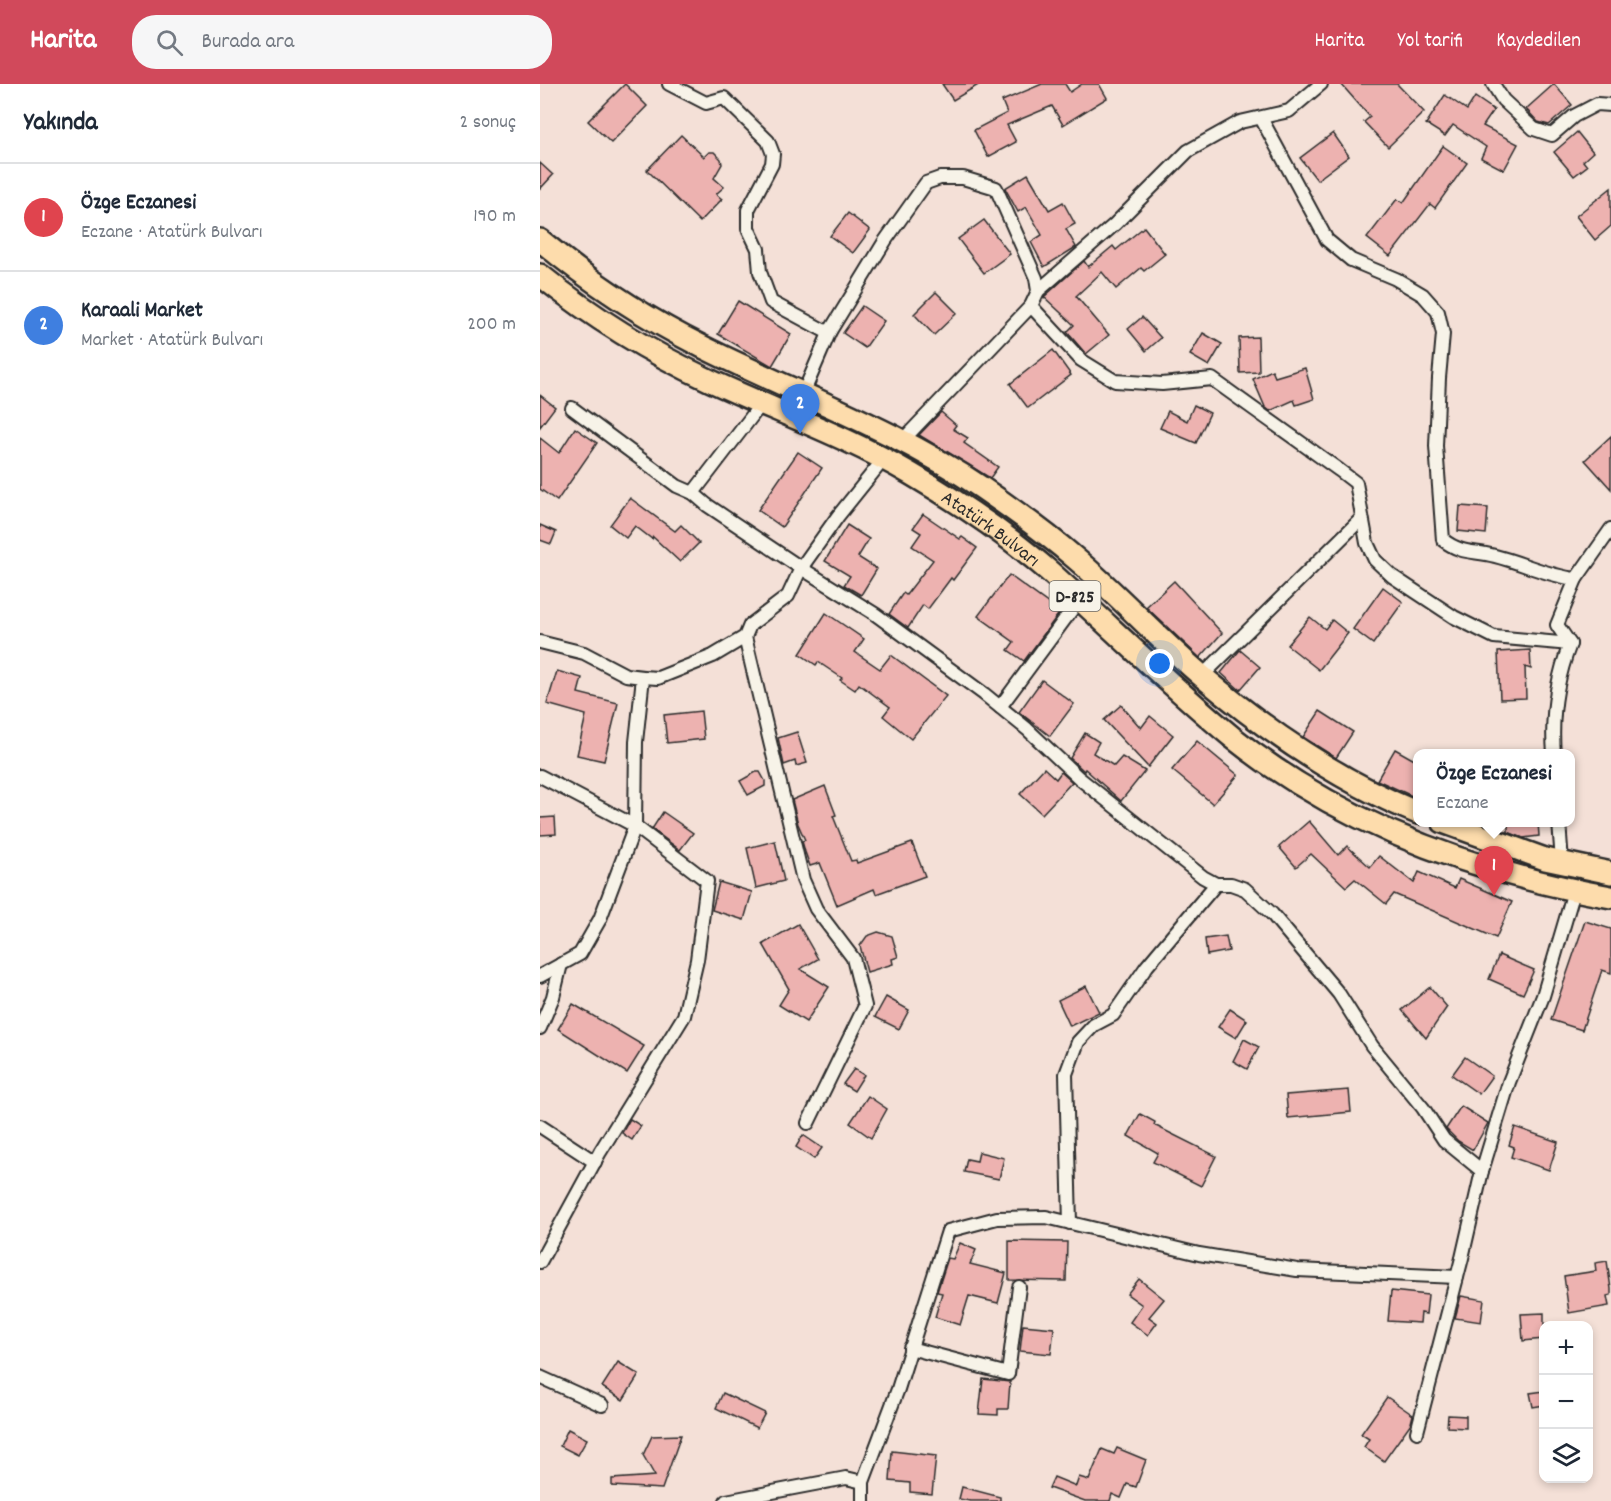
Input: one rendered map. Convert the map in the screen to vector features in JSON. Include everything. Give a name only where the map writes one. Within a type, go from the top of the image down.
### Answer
[{"type":"highway","name":"Atatürk Bulvarı","points":[[540,240],[600,286],[662,326],[901,442],[980,487],[1034,525],[1076,559],[1202,676],[1305,754],[1373,792],[1413,811]]},
{"type":"highway","name":"Atatürk Bulvarı","points":[[540,275],[637,341],[711,381],[910,474],[983,522],[1048,571],[1233,737],[1333,804],[1439,852],[1530,881],[1611,897]]},
{"type":"highway","points":[[883,460],[901,442]]},
{"type":"highway","points":[[1456,827],[1545,859],[1611,873]]},
{"type":"street","points":[[669,84],[706,103],[724,98],[768,141],[773,154],[772,164],[747,210],[748,228],[758,249],[760,272],[771,302],[823,330],[830,331]]},
{"type":"street","points":[[901,442],[1031,306],[1038,291],[1115,224],[1188,151],[1240,122],[1289,111],[1321,84]]},
{"type":"street","points":[[1494,84],[1503,100],[1534,129],[1552,135],[1574,116],[1597,104],[1611,105]]},
{"type":"street","points":[[1261,118],[1327,240],[1351,260],[1396,279],[1423,295],[1438,312],[1443,334],[1436,446],[1443,540],[1455,549],[1495,556],[1558,577],[1576,579]]},
{"type":"street","points":[[803,394],[830,331],[885,241],[927,183],[940,178],[963,178],[996,188],[1035,278],[1038,291]]},
{"type":"street","points":[[1031,306],[1082,360],[1115,381],[1162,384],[1212,379],[1356,483],[1366,543],[1375,560],[1397,580],[1454,617],[1494,637],[1570,644]]},
{"type":"street","points":[[693,494],[762,403]]},
{"type":"street","points":[[572,408],[677,486],[693,494],[801,568],[875,614],[1000,707],[1027,729],[1078,778],[1203,878],[1216,884],[1231,884],[1245,889],[1272,914],[1339,994],[1372,1046],[1423,1108],[1444,1140],[1482,1171]]},
{"type":"street","points":[[540,642],[584,653],[626,675],[643,677],[658,678],[713,656],[745,637],[750,626],[788,596],[801,568],[838,516],[883,460]]},
{"type":"street","points":[[1202,676],[1361,519]]},
{"type":"street","points":[[1570,644],[1557,626],[1576,579],[1611,529]]},
{"type":"street","points":[[1000,707],[1079,600]]},
{"type":"street","points":[[745,637],[802,880],[816,909],[853,958],[865,1006],[808,1123]]},
{"type":"street","points":[[1554,749],[1551,727],[1563,663],[1570,644]]},
{"type":"street","points":[[540,976],[580,954],[600,919],[635,826],[636,742],[643,677]]},
{"type":"street","points":[[540,776],[635,826],[707,881],[697,960],[684,1016],[595,1162],[540,1262]]},
{"type":"street","points":[[1559,827],[1562,862]]},
{"type":"street","points":[[1070,1223],[1066,1074],[1078,1042],[1094,1025],[1113,1015],[1147,966],[1216,884]]},
{"type":"street","points":[[1417,1432],[1482,1171],[1509,1082],[1543,996],[1574,891]]},
{"type":"street","points":[[540,1028],[553,997],[561,964]]},
{"type":"street","points":[[540,1126],[595,1162]]},
{"type":"street","points":[[863,1501],[863,1482],[898,1389],[948,1231],[996,1218],[1046,1217],[1199,1254],[1297,1270],[1457,1277]]},
{"type":"street","points":[[910,1348],[1008,1374],[1019,1287]]},
{"type":"street","points":[[540,1377],[602,1405]]},
{"type":"street","points":[[726,1501],[846,1478],[863,1482]]},
{"type":"building","points":[[625,84],[647,106],[611,143],[588,121]]},
{"type":"building","points":[[942,84],[980,84],[953,100]]},
{"type":"building","points":[[1042,84],[1065,84],[1070,92],[1082,84],[1099,84],[1107,98],[1063,125],[1052,106],[1007,125],[1016,142],[988,157],[974,130],[1007,113],[1002,101]]},
{"type":"building","points":[[1341,84],[1397,84],[1424,112],[1388,147],[1364,122],[1370,117]]},
{"type":"building","points":[[1554,84],[1572,105],[1549,125],[1538,122],[1526,109]]},
{"type":"building","points":[[1445,95],[1467,110],[1475,97],[1494,110],[1483,126],[1518,144],[1504,170],[1481,158],[1486,147],[1453,125],[1445,136],[1426,124]]},
{"type":"building","points":[[1577,132],[1593,152],[1583,161],[1587,166],[1574,176],[1554,152]]},
{"type":"building","points":[[1333,133],[1349,156],[1317,180],[1300,158]]},
{"type":"building","points":[[681,135],[704,157],[709,152],[714,152],[721,159],[722,164],[714,178],[724,187],[716,194],[722,199],[700,222],[647,170]]},
{"type":"building","points":[[1443,146],[1467,163],[1435,208],[1430,204],[1390,256],[1367,238],[1397,199],[1403,203]]},
{"type":"building","points":[[540,163],[553,175],[540,189]]},
{"type":"building","points":[[1028,174],[1049,210],[1063,202],[1075,224],[1066,229],[1076,247],[1044,267],[1031,242],[1042,235],[1026,207],[1018,212],[1005,188]]},
{"type":"building","points":[[1611,188],[1611,226],[1595,240],[1576,216]]},
{"type":"building","points":[[848,213],[870,230],[853,253],[830,236]]},
{"type":"building","points":[[984,220],[1010,254],[984,273],[958,239]]},
{"type":"building","points":[[1144,227],[1165,254],[1144,271],[1141,268],[1116,289],[1102,272],[1076,296],[1109,335],[1086,354],[1067,332],[1074,325],[1044,297],[1084,261],[1088,267],[1113,246],[1116,250]]},
{"type":"building","points":[[936,292],[957,313],[934,335],[914,314]]},
{"type":"building","points":[[738,301],[791,334],[772,366],[718,334]]},
{"type":"building","points":[[862,306],[884,321],[865,348],[843,333]]},
{"type":"building","points":[[1142,317],[1161,338],[1146,351],[1128,329]]},
{"type":"building","points":[[1203,333],[1222,344],[1209,366],[1190,355]]},
{"type":"building","points":[[1258,337],[1259,372],[1240,373],[1239,338]]},
{"type":"building","points":[[1053,350],[1071,375],[1028,408],[1010,384]]},
{"type":"building","points":[[1305,368],[1314,399],[1296,405],[1294,400],[1270,411],[1265,407],[1253,379],[1272,370],[1275,377]]},
{"type":"building","points":[[540,395],[555,407],[540,427]]},
{"type":"building","points":[[1194,405],[1210,413],[1196,443],[1160,428],[1168,411],[1187,421]]},
{"type":"building","points":[[941,412],[956,425],[953,429],[968,438],[964,443],[998,467],[990,478],[919,435]]},
{"type":"building","points":[[575,428],[597,443],[557,501],[540,489],[540,438],[559,453]]},
{"type":"building","points":[[1611,436],[1611,489],[1585,460]]},
{"type":"building","points":[[798,452],[822,468],[782,527],[758,510]]},
{"type":"building","points":[[630,498],[675,531],[681,525],[699,543],[680,562],[653,537],[652,539],[635,526],[626,538],[610,525]]},
{"type":"building","points":[[1460,506],[1488,508],[1486,534],[1458,531]]},
{"type":"building","points":[[923,514],[977,548],[928,609],[923,605],[908,628],[889,614],[903,593],[906,595],[933,560],[912,546],[921,533],[913,528]]},
{"type":"building","points":[[540,525],[556,532],[551,544],[540,540]]},
{"type":"building","points":[[847,525],[869,539],[858,557],[877,569],[861,595],[844,585],[850,576],[825,561]]},
{"type":"building","points":[[1009,575],[1060,612],[1024,661],[1008,650],[1014,642],[978,616]]},
{"type":"building","points":[[1174,581],[1222,633],[1200,658],[1146,607]]},
{"type":"building","points":[[1383,587],[1403,602],[1373,644],[1353,629]]},
{"type":"building","points":[[826,613],[864,639],[855,652],[880,669],[891,655],[946,696],[911,739],[883,716],[890,707],[859,684],[855,690],[818,662],[816,665],[800,654]]},
{"type":"building","points":[[1310,617],[1325,629],[1332,620],[1348,633],[1319,670],[1287,645]]},
{"type":"building","points":[[1240,650],[1260,667],[1240,690],[1221,673]]},
{"type":"building","points":[[1530,650],[1531,669],[1525,667],[1526,698],[1500,699],[1498,652]]},
{"type":"building","points":[[557,671],[582,678],[578,693],[618,703],[604,761],[577,755],[586,715],[547,704]]},
{"type":"building","points":[[1042,680],[1074,704],[1050,736],[1019,712]]},
{"type":"building","points":[[1121,705],[1141,728],[1150,716],[1173,735],[1148,767],[1104,720]]},
{"type":"building","points":[[701,711],[704,739],[667,743],[664,715]]},
{"type":"building","points":[[1320,711],[1353,732],[1336,758],[1303,737]]},
{"type":"building","points":[[797,732],[807,763],[796,766],[795,761],[784,765],[778,738]]},
{"type":"building","points":[[1085,733],[1099,742],[1093,753],[1114,766],[1122,757],[1145,771],[1121,801],[1070,758]]},
{"type":"building","points":[[1197,741],[1238,775],[1213,804],[1172,770]]},
{"type":"building","points":[[1395,749],[1413,759],[1412,796],[1377,780]]},
{"type":"building","points":[[1044,768],[1056,779],[1061,772],[1072,782],[1042,814],[1020,794]]},
{"type":"building","points":[[760,772],[765,786],[748,795],[740,781]]},
{"type":"building","points":[[825,786],[836,815],[833,816],[851,861],[856,860],[857,863],[912,843],[925,876],[876,894],[874,889],[837,905],[820,863],[810,866],[802,841],[805,840],[792,800]]},
{"type":"building","points":[[663,812],[693,833],[680,850],[652,829]]},
{"type":"building","points":[[555,817],[556,834],[540,835],[540,818]]},
{"type":"building","points":[[1309,821],[1338,855],[1347,846],[1370,867],[1379,856],[1414,883],[1419,872],[1455,888],[1459,879],[1512,902],[1496,938],[1394,894],[1386,904],[1355,879],[1346,887],[1311,854],[1296,867],[1279,847]]},
{"type":"building","points":[[1508,827],[1538,827],[1539,836],[1523,838],[1508,832]]},
{"type":"building","points":[[775,841],[784,881],[756,888],[747,848]]},
{"type":"building","points":[[719,882],[752,892],[744,920],[712,910]]},
{"type":"building","points":[[1585,921],[1611,929],[1611,973],[1602,970],[1582,1030],[1551,1020]]},
{"type":"building","points":[[798,924],[818,959],[800,969],[829,987],[806,1022],[779,1005],[789,989],[763,944]]},
{"type":"building","points":[[878,932],[892,936],[898,957],[892,959],[893,964],[867,972],[860,946],[867,936]]},
{"type":"building","points":[[1226,936],[1229,951],[1207,955],[1205,939]]},
{"type":"building","points":[[1499,955],[1534,970],[1523,994],[1489,979]]},
{"type":"building","points":[[1086,986],[1099,1012],[1070,1026],[1058,1000]]},
{"type":"building","points":[[1430,987],[1447,1007],[1426,1038],[1402,1010]]},
{"type":"building","points":[[886,997],[909,1010],[899,1029],[875,1017]]},
{"type":"building","points":[[573,1004],[644,1046],[627,1073],[558,1029]]},
{"type":"building","points":[[1230,1009],[1247,1020],[1236,1038],[1218,1027]]},
{"type":"building","points":[[1244,1039],[1259,1047],[1247,1069],[1233,1061]]},
{"type":"building","points":[[1465,1057],[1492,1076],[1479,1094],[1452,1075]]},
{"type":"building","points":[[854,1069],[864,1075],[854,1091],[843,1084]]},
{"type":"building","points":[[1349,1090],[1351,1112],[1288,1118],[1286,1095]]},
{"type":"building","points":[[868,1096],[887,1109],[871,1138],[850,1123]]},
{"type":"building","points":[[1461,1106],[1488,1123],[1473,1150],[1458,1141],[1446,1129]]},
{"type":"building","points":[[1140,1114],[1155,1122],[1154,1125],[1216,1156],[1201,1186],[1153,1162],[1158,1153],[1128,1136]]},
{"type":"building","points":[[630,1119],[641,1126],[632,1140],[622,1133]]},
{"type":"building","points":[[1515,1127],[1558,1142],[1549,1170],[1511,1157],[1514,1147],[1509,1145]]},
{"type":"building","points":[[803,1135],[822,1148],[814,1159],[796,1147]]},
{"type":"building","points":[[979,1152],[1004,1158],[999,1179],[964,1172],[967,1159],[977,1161]]},
{"type":"building","points":[[1009,1241],[1067,1242],[1066,1281],[1009,1280]]},
{"type":"building","points":[[960,1243],[976,1250],[970,1264],[1006,1273],[998,1303],[969,1296],[960,1325],[935,1317],[942,1293],[937,1292],[948,1258],[953,1259]]},
{"type":"building","points":[[1607,1261],[1611,1289],[1611,1295],[1607,1296],[1609,1306],[1569,1313],[1564,1276],[1596,1271],[1595,1263]]},
{"type":"building","points":[[1139,1279],[1164,1299],[1149,1317],[1157,1323],[1148,1335],[1130,1322],[1142,1305],[1127,1294]]},
{"type":"building","points":[[1391,1291],[1428,1295],[1426,1314],[1421,1313],[1420,1323],[1388,1321]]},
{"type":"building","points":[[1461,1296],[1484,1300],[1481,1322],[1455,1318]]},
{"type":"building","points":[[1544,1313],[1544,1321],[1539,1321],[1539,1339],[1523,1341],[1521,1314]]},
{"type":"building","points":[[1023,1325],[1054,1328],[1051,1354],[1020,1351]]},
{"type":"building","points":[[618,1362],[639,1375],[623,1400],[602,1387]]},
{"type":"building","points":[[983,1379],[1010,1382],[1008,1409],[998,1409],[998,1415],[979,1414]]},
{"type":"building","points":[[1539,1392],[1539,1406],[1533,1407],[1530,1393]]},
{"type":"building","points":[[723,1393],[765,1413],[757,1428],[716,1408]]},
{"type":"building","points":[[1387,1397],[1413,1415],[1411,1423],[1384,1461],[1364,1447],[1369,1439],[1361,1434]]},
{"type":"building","points":[[1448,1415],[1466,1416],[1466,1428],[1447,1427]]},
{"type":"building","points":[[568,1429],[587,1439],[578,1455],[560,1446]]},
{"type":"building","points":[[681,1435],[662,1489],[612,1486],[612,1479],[655,1476],[643,1455],[652,1436]]},
{"type":"building","points":[[1117,1448],[1146,1460],[1136,1487],[1127,1484],[1121,1498],[1112,1494],[1110,1501],[1085,1501],[1049,1488],[1054,1477],[1076,1486],[1079,1477],[1089,1480],[1102,1449],[1114,1454]]},
{"type":"building","points":[[892,1451],[936,1456],[932,1494],[910,1492],[910,1483],[890,1481]]},
{"type":"building","points":[[962,1487],[1000,1497],[1000,1501],[959,1499]]},
{"type":"place","name":"Karaali Market","points":[[800,434]]},
{"type":"place","name":"Özge Eczanesi","points":[[1494,896]]}]
